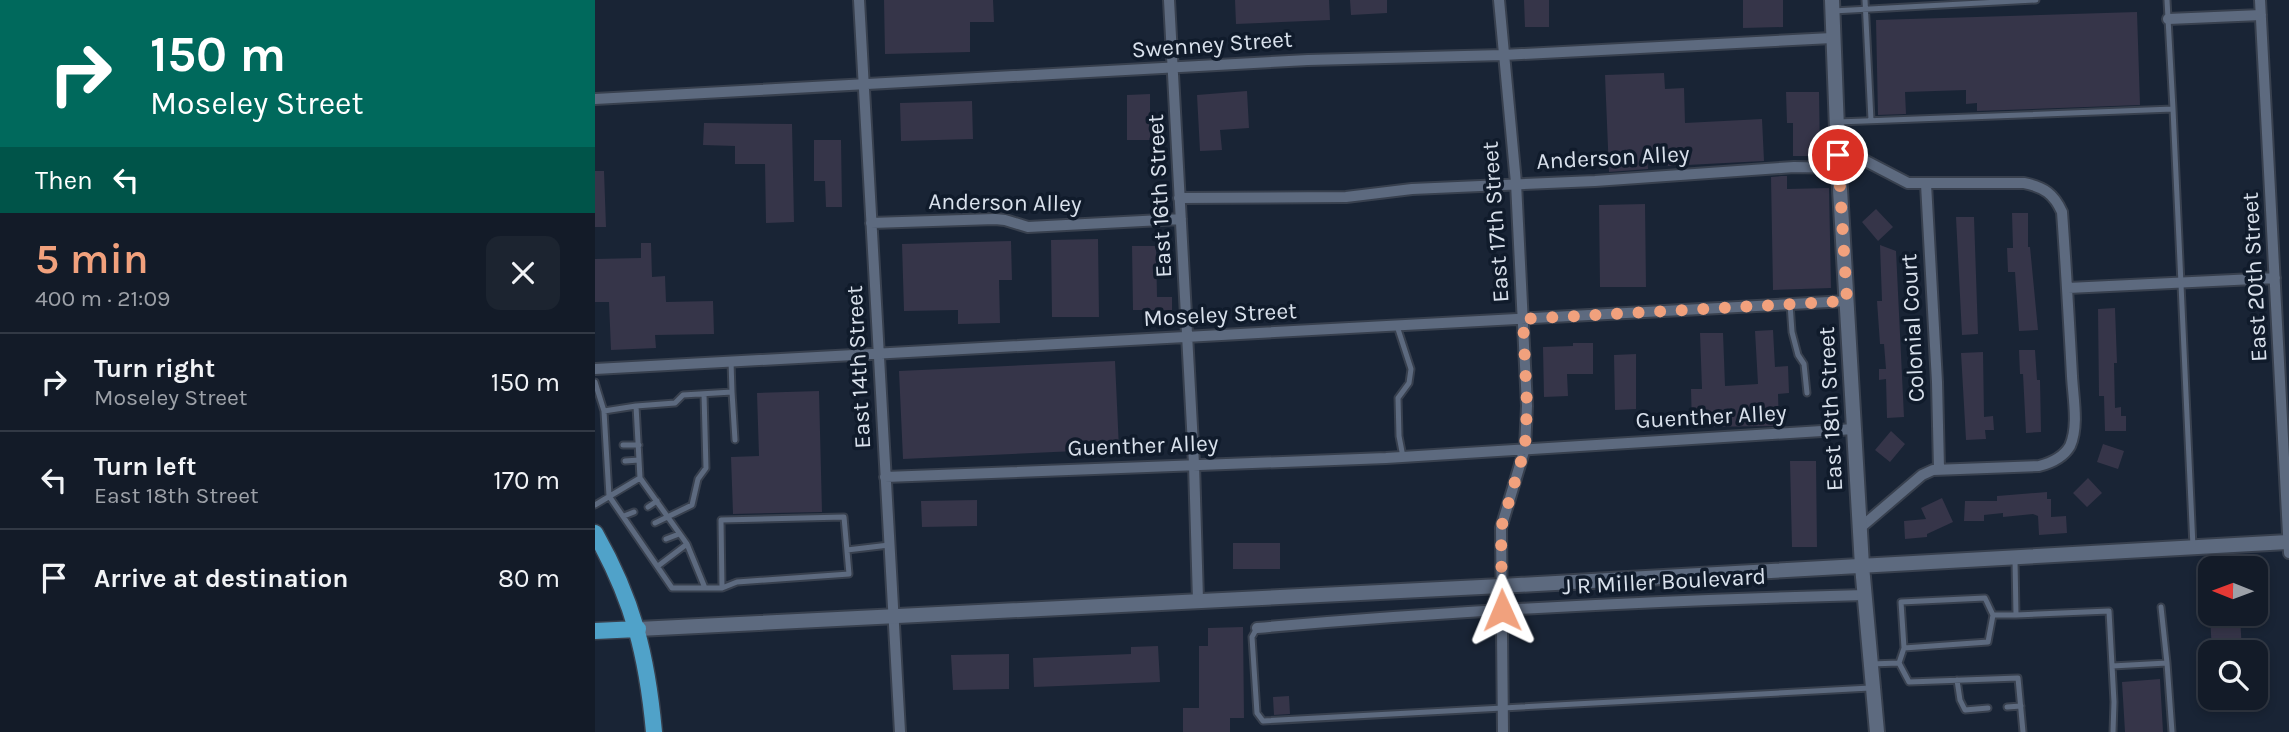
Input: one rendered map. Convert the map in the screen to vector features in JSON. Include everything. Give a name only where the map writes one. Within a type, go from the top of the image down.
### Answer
[{"type":"main road","points":[[595,533],[616,572],[638,629],[647,668],[654,732]]},
{"type":"main road","points":[[595,632],[638,629]]},
{"type":"street","name":"East 14th Street","points":[[859,0],[900,732]]},
{"type":"street","name":"East 16th Street","points":[[1169,0],[1188,337],[1198,600]]},
{"type":"street","name":"East 17th Street","points":[[1499,0],[1516,183],[1527,406],[1525,448],[1501,528],[1503,732]]},
{"type":"street","name":"East 20th Street","points":[[2260,0],[2289,553]]},
{"type":"street","name":"East 18th Street","points":[[1833,6],[1832,38],[1861,566],[1877,732]]},
{"type":"street","points":[[2168,19],[2261,15]]},
{"type":"street","name":"Swenney Street","points":[[595,99],[1308,60],[1503,55],[1832,38]]},
{"type":"street","points":[[1839,161],[1861,159],[1908,183],[2024,183],[2049,192],[2062,212],[2068,288],[2074,424],[2069,448],[2062,457],[2039,466],[1939,469],[1922,475],[1860,528]]},
{"type":"street","name":"Anderson Alley","points":[[1179,198],[1346,197],[1412,189],[1595,181],[1794,167],[1839,161]]},
{"type":"street","name":"Colonial Court","points":[[1926,184],[1939,469]]},
{"type":"street","name":"Anderson Alley","points":[[871,223],[995,219],[1028,228],[1181,219]]},
{"type":"street","points":[[2068,288],[2275,278]]},
{"type":"street","name":"Moseley Street","points":[[595,369],[1847,301]]},
{"type":"street","name":"Guenther Alley","points":[[885,477],[1403,457],[1854,429]]},
{"type":"street","points":[[638,629],[1682,577],[2289,542]]},
{"type":"street","points":[[1682,577],[1683,600]]},
{"type":"street","name":"J R Miller Boulevard","points":[[1257,628],[1502,610],[1865,594]]},
{"type":"lane","points":[[1865,0],[1871,120]]},
{"type":"lane","points":[[1833,6],[1865,10],[2036,0]]},
{"type":"lane","points":[[2167,0],[2193,547]]},
{"type":"lane","points":[[1838,122],[2173,109]]},
{"type":"lane","points":[[1790,304],[1792,332],[1797,355],[1804,364],[1807,393]]},
{"type":"lane","points":[[1397,326],[1411,369],[1409,383],[1398,398],[1399,436],[1403,457]]},
{"type":"lane","points":[[731,361],[735,440]]},
{"type":"lane","points":[[595,382],[604,411],[609,496],[672,588],[722,588],[737,582],[849,574],[844,517],[721,520],[722,588]]},
{"type":"lane","points":[[604,411],[675,403],[683,395],[731,392]]},
{"type":"lane","points":[[655,523],[692,505],[698,479],[706,468],[704,394]]},
{"type":"lane","points":[[636,406],[641,478],[687,544],[705,588]]},
{"type":"lane","points":[[623,445],[639,445]]},
{"type":"lane","points":[[625,461],[639,460]]},
{"type":"lane","points":[[595,505],[641,478]]},
{"type":"lane","points":[[648,507],[657,501]]},
{"type":"lane","points":[[624,516],[634,512]]},
{"type":"lane","points":[[634,531],[643,527]]},
{"type":"lane","points":[[666,539],[679,534]]},
{"type":"lane","points":[[643,545],[652,542]]},
{"type":"lane","points":[[658,566],[687,544]]},
{"type":"lane","points":[[847,550],[889,545]]},
{"type":"lane","points":[[2015,557],[2016,615]]},
{"type":"lane","points":[[1904,649],[1988,642],[1993,615],[1985,598],[1901,602],[1904,649],[1899,663],[1909,682],[2018,678],[2023,732]]},
{"type":"lane","points":[[2161,607],[2172,732]]},
{"type":"lane","points":[[1993,615],[2109,611],[2113,732]]},
{"type":"lane","points":[[1257,628],[1252,637],[1257,713],[1263,721],[1873,687]]},
{"type":"lane","points":[[1871,664],[1899,663]]},
{"type":"lane","points":[[2112,666],[2167,663]]},
{"type":"lane","points":[[1957,680],[1960,701],[1965,710],[1988,708]]},
{"type":"lane","points":[[2007,707],[2021,706]]},
{"type":"building","points":[[884,0],[993,0],[994,22],[970,22],[970,52],[885,54]]},
{"type":"building","points":[[1235,0],[1329,0],[1330,20],[1236,24]]},
{"type":"building","points":[[1350,0],[1387,0],[1387,13],[1351,15]]},
{"type":"building","points":[[1524,0],[1549,0],[1549,27],[1525,27]]},
{"type":"building","points":[[1743,0],[1783,0],[1783,27],[1743,28]]},
{"type":"building","points":[[2137,12],[2140,105],[1977,111],[1977,103],[1966,104],[1966,90],[1905,92],[1906,114],[1878,115],[1876,20]]},
{"type":"building","points":[[1664,73],[1665,89],[1684,88],[1685,123],[1762,119],[1764,161],[1668,166],[1667,153],[1647,153],[1648,169],[1609,172],[1605,75]]},
{"type":"building","points":[[1247,91],[1249,128],[1220,130],[1222,150],[1200,151],[1197,95]]},
{"type":"building","points":[[1786,92],[1819,92],[1820,156],[1793,156],[1793,123],[1787,123]]},
{"type":"building","points":[[1150,94],[1150,140],[1127,140],[1127,95]]},
{"type":"building","points":[[972,101],[973,139],[901,141],[900,103]]},
{"type":"building","points":[[704,123],[792,124],[794,222],[766,223],[765,164],[735,164],[735,146],[703,145]]},
{"type":"building","points":[[814,140],[841,140],[842,207],[826,207],[825,181],[814,181]]},
{"type":"building","points":[[595,171],[604,171],[606,227],[595,227]]},
{"type":"building","points":[[1787,176],[1787,189],[1829,188],[1831,288],[1773,290],[1771,177]]},
{"type":"building","points":[[1645,204],[1646,287],[1600,287],[1599,205]]},
{"type":"building","points":[[1876,209],[1893,227],[1878,241],[1862,222]]},
{"type":"building","points":[[2012,213],[2028,213],[2028,247],[2038,330],[2019,331],[2015,272],[2008,272],[2007,248],[2013,248]]},
{"type":"building","points":[[1956,217],[1974,217],[1978,334],[1962,335]]},
{"type":"building","points":[[1098,239],[1099,317],[1052,317],[1051,240]]},
{"type":"building","points":[[1011,241],[1012,280],[999,280],[1000,323],[958,324],[958,310],[904,311],[902,244]]},
{"type":"building","points":[[641,243],[651,243],[652,277],[665,276],[666,302],[713,301],[714,334],[655,335],[656,348],[611,350],[609,302],[595,302],[595,259],[641,258]]},
{"type":"building","points":[[1880,245],[1896,251],[1904,417],[1887,418],[1886,379],[1879,380],[1879,369],[1886,369],[1884,344],[1880,344],[1877,301],[1882,301]]},
{"type":"building","points":[[1132,246],[1156,246],[1157,297],[1172,297],[1172,310],[1133,310]]},
{"type":"building","points":[[2115,308],[2115,408],[2121,407],[2121,416],[2126,416],[2126,431],[2105,431],[2104,396],[2099,396],[2098,309]]},
{"type":"building","points":[[1773,330],[1775,367],[1788,366],[1789,393],[1778,394],[1779,426],[1692,427],[1691,389],[1702,389],[1700,333],[1723,333],[1725,386],[1758,384],[1755,331]]},
{"type":"building","points":[[1573,343],[1593,343],[1593,374],[1567,374],[1568,396],[1544,397],[1543,347],[1573,346]]},
{"type":"building","points":[[2019,350],[2035,350],[2037,380],[2040,380],[2041,432],[2026,433]]},
{"type":"building","points":[[1983,352],[1984,417],[1993,416],[1994,430],[1985,430],[1986,439],[1966,440],[1961,353]]},
{"type":"building","points":[[1636,354],[1636,409],[1615,410],[1614,355]]},
{"type":"building","points":[[1115,361],[1119,449],[903,459],[899,371]]},
{"type":"building","points":[[819,391],[822,512],[733,514],[731,457],[759,456],[757,393]]},
{"type":"building","points":[[1891,431],[1905,444],[1890,462],[1875,450]]},
{"type":"building","points":[[2103,444],[2124,451],[2118,469],[2097,462]]},
{"type":"building","points":[[1790,461],[1816,461],[1817,547],[1792,547]]},
{"type":"building","points":[[2088,478],[2102,493],[2087,507],[2073,493]]},
{"type":"building","points":[[2047,492],[2047,499],[2051,499],[2051,517],[2066,516],[2067,533],[2039,535],[2038,516],[2033,514],[2003,517],[2003,513],[1984,515],[1984,521],[1964,521],[1965,501],[1997,501],[1997,496]]},
{"type":"building","points":[[1942,498],[1953,522],[1927,534],[1927,537],[1905,539],[1904,521],[1926,519],[1921,508]]},
{"type":"building","points":[[977,500],[977,526],[922,527],[921,501]]},
{"type":"building","points":[[1233,543],[1280,543],[1280,569],[1233,569]]},
{"type":"building","points":[[2211,626],[2241,626],[2241,640],[2211,640]]},
{"type":"building","points":[[1243,627],[1244,718],[1230,718],[1230,732],[1183,732],[1183,708],[1199,708],[1199,646],[1208,646],[1208,628]]},
{"type":"building","points":[[1158,646],[1160,682],[1034,687],[1033,658],[1131,654],[1131,647]]},
{"type":"building","points":[[1009,654],[1009,689],[953,690],[951,655]]},
{"type":"building","points":[[2160,679],[2163,732],[2125,732],[2122,682]]},
{"type":"building","points":[[1289,696],[1290,714],[1274,715],[1273,697]]},
{"type":"route","points":[[1502,610],[1501,528],[1525,448],[1527,406],[1523,319],[1847,301],[1838,155]]}]
